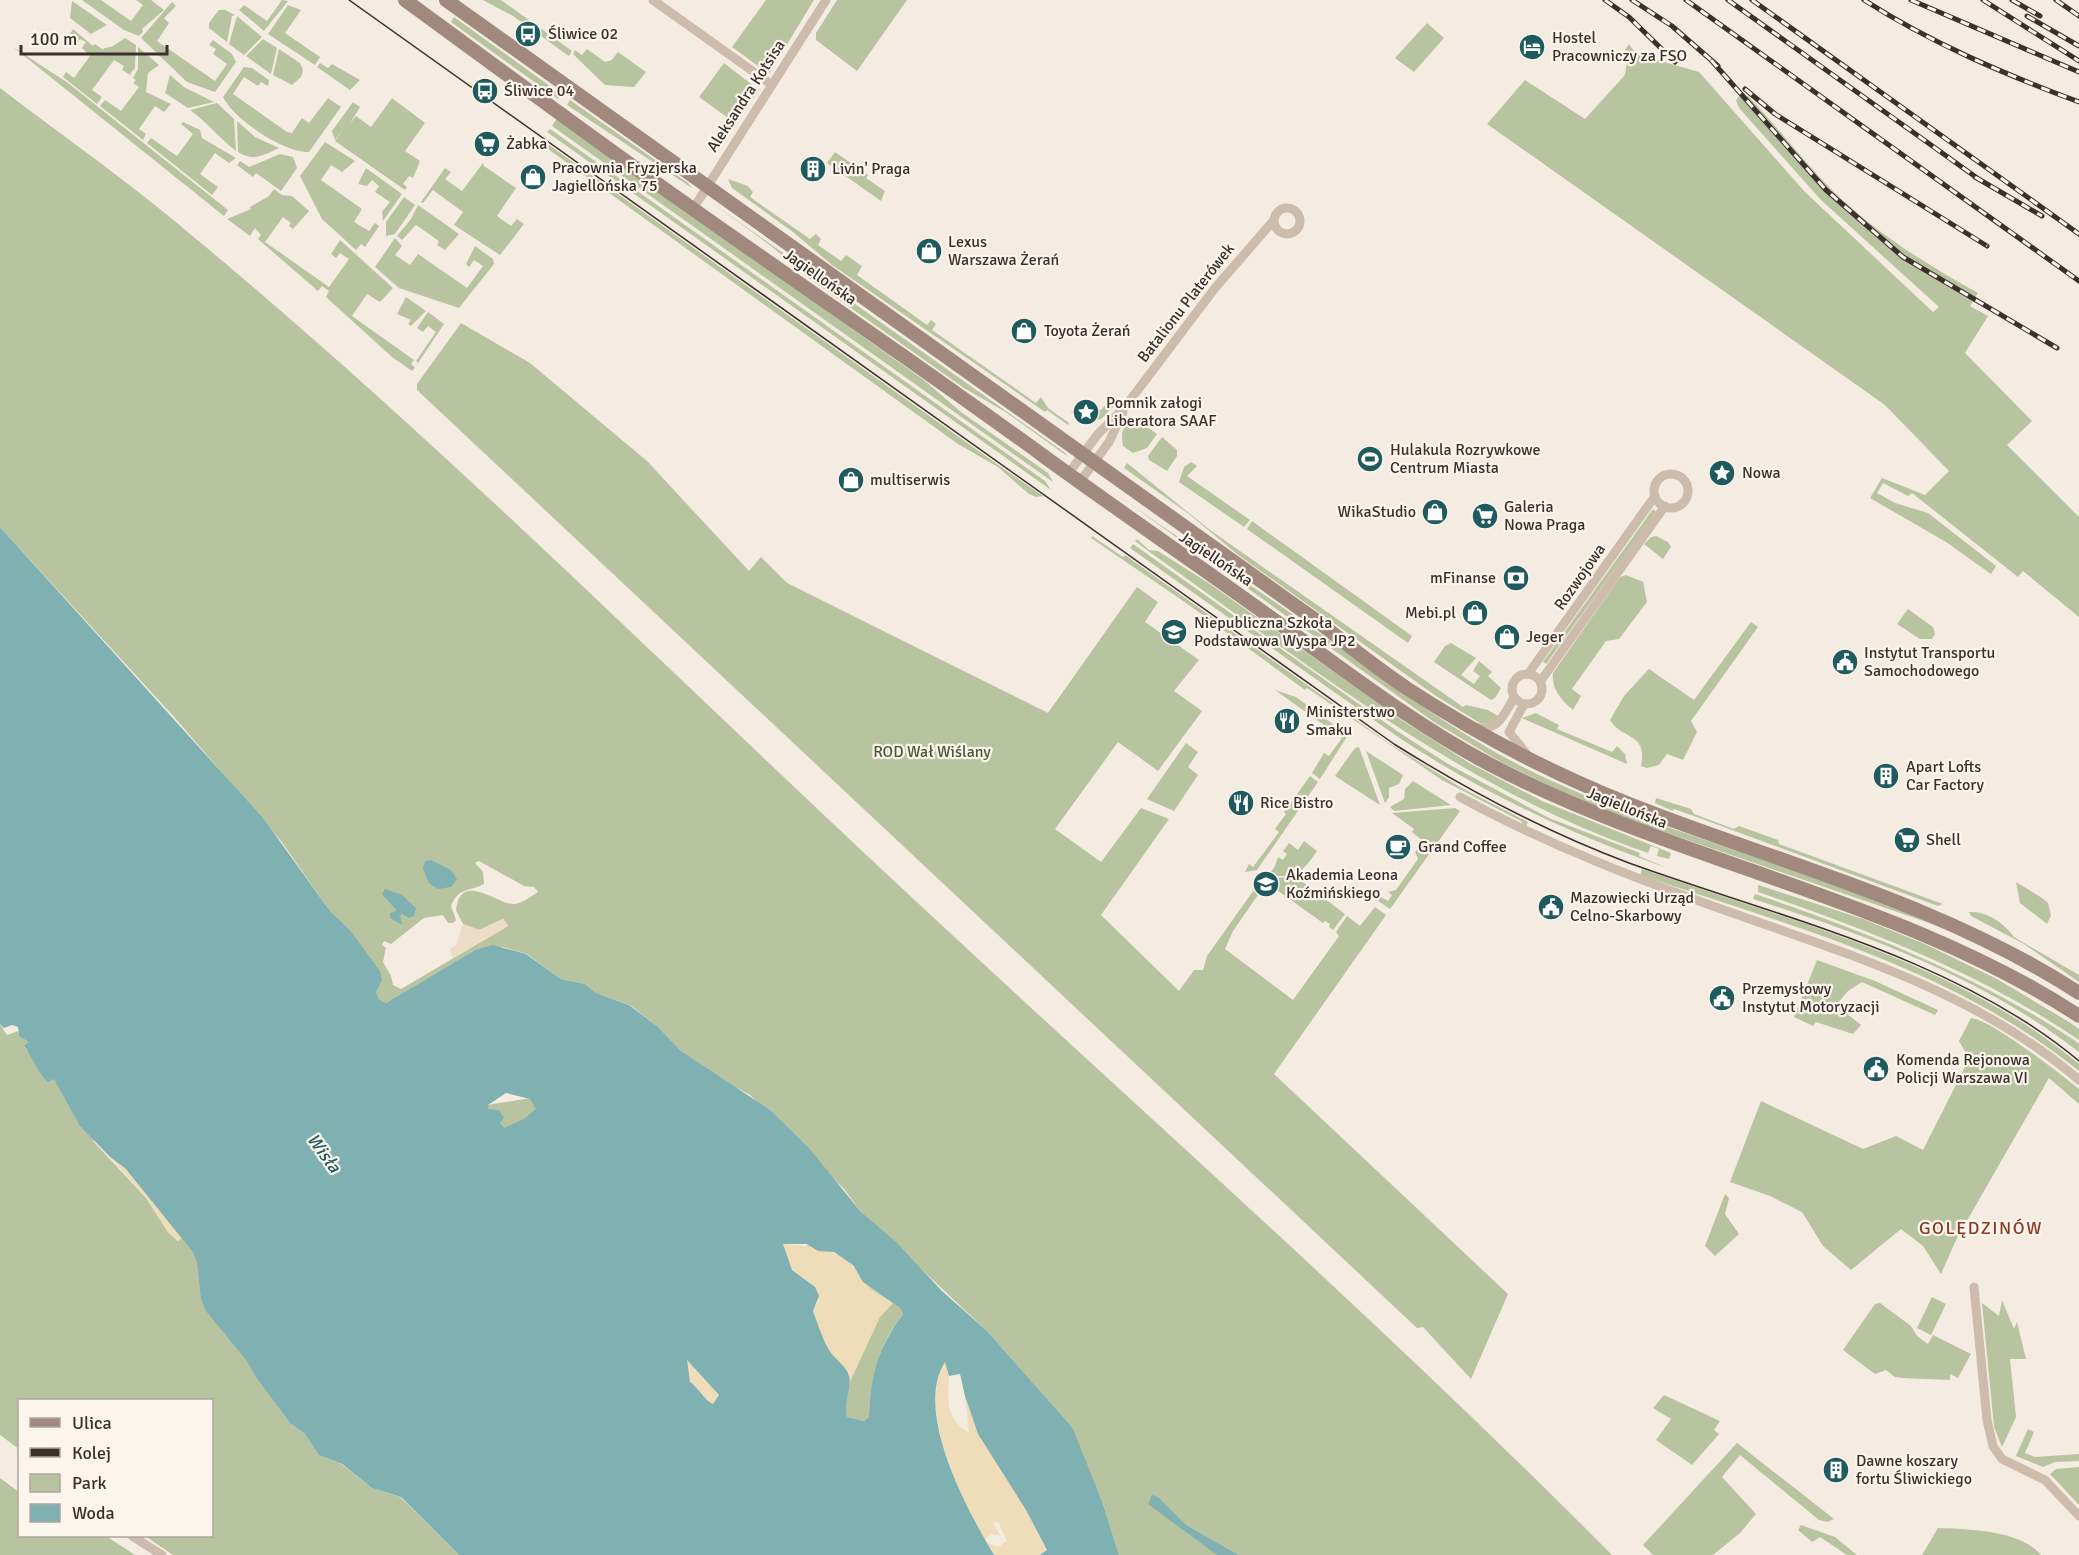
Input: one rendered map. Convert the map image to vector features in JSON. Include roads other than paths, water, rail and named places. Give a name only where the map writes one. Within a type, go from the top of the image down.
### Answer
[{"type":"main road","name":"Jagiellońska","points":[[405,0],[693,209],[1393,704],[1486,763],[1641,832],[1936,941],[2028,986],[2079,1016]]},
{"type":"main road","name":"Jagiellońska","points":[[446,0],[1406,688],[1463,724],[1531,759],[1658,815],[1857,885],[1947,922],[2026,962],[2079,993]]},
{"type":"street","points":[[653,0],[772,85]]},
{"type":"street","name":"Aleksandra Kotsisa","points":[[693,209],[826,0]]},
{"type":"street","name":"Batalionu Platerówek","points":[[1074,478],[1088,459],[1113,435],[1125,407],[1215,288],[1274,220]]},
{"type":"street","name":"Batalionu Platerówek","points":[[1074,478],[1088,459]]},
{"type":"street","points":[[1672,474],[1684,480],[1688,489],[1683,502],[1674,507],[1665,506],[1656,496],[1655,486],[1663,476],[1672,474]]},
{"type":"street","name":"Rozwojowa","points":[[1463,724],[1484,729],[1492,728],[1514,698],[1511,689],[1514,681],[1528,674],[1656,496]]},
{"type":"street","name":"Rozwojowa","points":[[1531,759],[1509,732],[1524,704],[1533,703],[1540,696],[1540,682],[1665,506]]},
{"type":"street","points":[[1528,674],[1540,682]]},
{"type":"street","points":[[1514,698],[1524,704]]},
{"type":"street","points":[[1460,797],[1581,857],[1845,951],[1930,986],[2002,1025],[2079,1080]]},
{"type":"street","points":[[1974,1287],[1987,1420],[1993,1446],[2002,1460],[2045,1480],[2079,1516]]},
{"type":"street","points":[[134,1537],[162,1555]]},
{"type":"water","name":"Wisła","points":[[0,527],[263,818],[330,911],[349,929],[380,971],[382,981],[376,992],[379,999],[386,1003],[475,950],[493,945],[526,954],[561,979],[585,984],[596,993],[629,1005],[658,1027],[681,1051],[770,1110],[808,1147],[861,1212],[896,1242],[942,1291],[987,1331],[1073,1429],[1103,1504],[1119,1555],[1040,1555],[1047,1550],[1026,1510],[978,1434],[960,1374],[949,1376],[945,1362],[937,1383],[936,1407],[940,1433],[959,1488],[994,1555],[459,1555],[401,1497],[372,1488],[342,1464],[319,1455],[305,1434],[290,1423],[257,1379],[247,1361],[206,1311],[201,1299],[197,1262],[192,1251],[125,1168],[110,1157],[80,1126],[54,1079],[48,1082],[38,1070],[24,1046],[29,1042],[19,1036],[18,1027],[12,1025],[4,1028],[0,1024]],"holes":[[[506,1093],[530,1099],[536,1109],[524,1119],[504,1128],[500,1123],[504,1118],[499,1110],[488,1109],[488,1105]],[[783,1244],[807,1244],[818,1251],[834,1252],[853,1265],[863,1282],[900,1308],[903,1314],[881,1351],[874,1375],[869,1417],[864,1421],[847,1417],[846,1407],[850,1381],[848,1372],[829,1350],[820,1331],[813,1311],[819,1296],[815,1287],[792,1270]],[[687,1360],[719,1395],[713,1404],[690,1382]]]},
{"type":"water","points":[[431,860],[451,870],[457,879],[451,887],[438,889],[429,883],[423,869],[425,861]]},
{"type":"water","points":[[385,889],[402,895],[416,908],[414,916],[409,918],[403,914],[400,915],[402,925],[390,918],[390,913],[397,911],[382,894]]},
{"type":"water","points":[[1152,1495],[1158,1497],[1186,1525],[1238,1555],[1217,1555],[1148,1504]]},
{"type":"tram line","points":[[349,0],[1394,744],[1508,810],[1598,851],[1863,943],[1921,967],[1977,994],[2030,1025],[2079,1061]]},
{"type":"railway","points":[[1605,0],[1629,17],[1675,62]]},
{"type":"railway","points":[[1632,0],[1672,26],[1718,66]]},
{"type":"railway","points":[[1686,0],[2079,281]]},
{"type":"railway","points":[[1728,0],[1980,180]]},
{"type":"railway","points":[[1752,0],[2079,234]]},
{"type":"railway","points":[[1864,0],[1889,16],[1969,57],[2079,102]]},
{"type":"railway","points":[[1911,0],[2079,72]]},
{"type":"railway","points":[[1983,0],[2079,61]]},
{"type":"railway","points":[[2012,0],[2040,16]]},
{"type":"railway","points":[[2056,0],[2079,16]]},
{"type":"railway","points":[[2027,16],[2079,46]]},
{"type":"railway","points":[[1711,60],[1826,190],[1903,257],[2057,348]]},
{"type":"railway","points":[[1745,89],[1775,114],[1987,246]]},
{"type":"railway","points":[[1975,177],[2042,216]]},
{"type":"place","name":"Śliwice 02","points":[[528,34]]},
{"type":"place","name":"Hostel Pracowniczy za FSO","points":[[1532,47]]},
{"type":"place","name":"Śliwice 04","points":[[485,91]]},
{"type":"place","name":"Żabka","points":[[487,144]]},
{"type":"place","name":"Livin' Praga","points":[[813,169]]},
{"type":"place","name":"Pracownia Fryzjerska Jagiellońska 75","points":[[533,177]]},
{"type":"place","name":"Lexus Warszawa Żerań","points":[[929,251]]},
{"type":"place","name":"Toyota Żerań","points":[[1024,331]]},
{"type":"place","name":"Pomnik załogi Liberatora SAAF","points":[[1086,412]]},
{"type":"place","name":"Hulakula Rozrywkowe Centrum Miasta","points":[[1370,459]]},
{"type":"place","name":"Nowa","points":[[1722,473]]},
{"type":"place","name":"multiserwis","points":[[851,480]]},
{"type":"place","name":"WikaStudio","points":[[1435,512]]},
{"type":"place","name":"Galeria Nowa Praga","points":[[1485,516]]},
{"type":"place","name":"mFinanse","points":[[1516,578]]},
{"type":"place","name":"Mebi.pl","points":[[1475,613]]},
{"type":"place","name":"Niepubliczna Szkoła Podstawowa Wyspa JP2","points":[[1174,632]]},
{"type":"place","name":"Jeger","points":[[1507,637]]},
{"type":"place","name":"Instytut Transportu Samochodowego","points":[[1845,662]]},
{"type":"place","name":"Ministerstwo Smaku","points":[[1287,721]]},
{"type":"place","name":"Apart Lofts Car Factory","points":[[1886,776]]},
{"type":"place","name":"Rice Bistro","points":[[1241,803]]},
{"type":"place","name":"Shell","points":[[1907,840]]},
{"type":"place","name":"Grand Coffee","points":[[1398,847]]},
{"type":"place","name":"Akademia Leona Koźmińskiego","points":[[1266,884]]},
{"type":"place","name":"Mazowiecki Urząd Celno-Skarbowy","points":[[1551,907]]},
{"type":"place","name":"Przemysłowy Instytut Motoryzacji","points":[[1722,998]]},
{"type":"place","name":"Komenda Rejonowa Policji Warszawa VI","points":[[1876,1069]]},
{"type":"place","name":"Dawne koszary fortu Śliwickiego","points":[[1836,1470]]},
{"type":"district","name":"GOLĘDZINÓW","points":[[1981,1228]]},
{"type":"park label","name":"ROD Wał Wiślany","points":[[932,752]]}]
